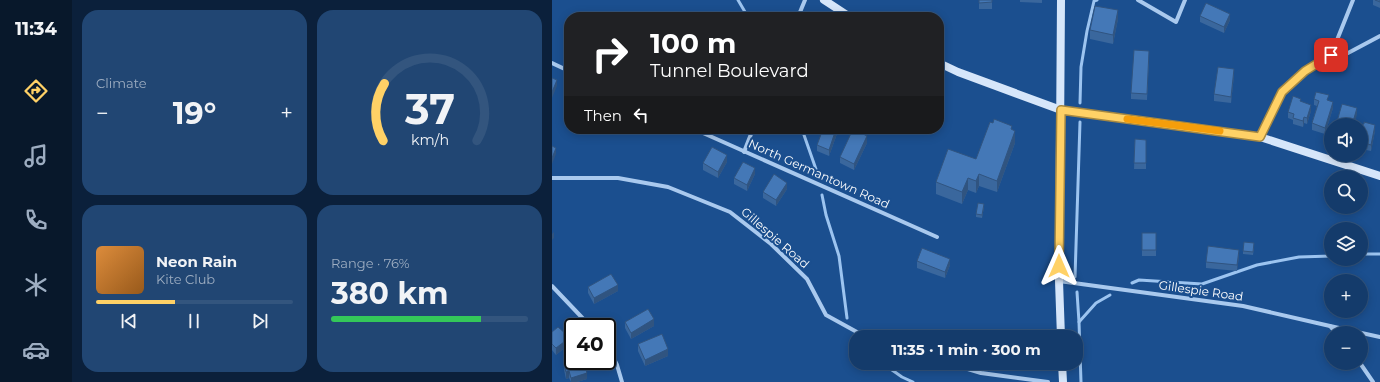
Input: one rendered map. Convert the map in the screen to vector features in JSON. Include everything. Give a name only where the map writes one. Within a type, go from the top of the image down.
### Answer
[{"type":"main road","points":[[824,0],[842,12]]},
{"type":"main road","points":[[1061,0],[1059,281],[1061,330]]},
{"type":"main road","points":[[944,65],[958,72],[1061,110],[1260,137],[1380,176]]},
{"type":"main road","points":[[1062,370],[1063,382]]},
{"type":"street","points":[[800,12],[805,0]]},
{"type":"street","points":[[1138,0],[1176,22],[1185,0]]},
{"type":"street","points":[[1331,55],[1353,0]]},
{"type":"street","points":[[1260,137],[1282,92],[1305,71],[1331,55],[1348,53],[1380,36]]},
{"type":"street","points":[[552,63],[564,69]]},
{"type":"street","name":"North Germantown Road","points":[[705,134],[937,237]]},
{"type":"street","points":[[744,152],[751,134]]},
{"type":"street","name":"Gillespie Road","points":[[552,178],[618,178],[668,187],[730,212],[771,244],[807,279],[826,315],[853,330]]},
{"type":"street","name":"Gillespie Road","points":[[1059,281],[1243,306],[1330,326]]},
{"type":"street","points":[[552,286],[582,318]]},
{"type":"street","name":"Gillespie Road","points":[[1368,334],[1380,337]]},
{"type":"street","points":[[616,363],[622,382]]},
{"type":"street","points":[[971,370],[981,373],[1048,382]]},
{"type":"street","points":[[1365,370],[1373,382]]},
{"type":"building","points":[[979,0],[992,0],[992,2],[979,3]]},
{"type":"building","points":[[1206,3],[1230,14],[1224,27],[1200,16]]},
{"type":"building","points":[[1095,6],[1118,10],[1113,35],[1090,30]]},
{"type":"building","points":[[1134,50],[1149,51],[1147,94],[1131,93]]},
{"type":"building","points":[[1218,67],[1234,69],[1231,97],[1214,94]]},
{"type":"building","points":[[552,78],[557,80],[552,92]]},
{"type":"building","points":[[1316,92],[1329,95],[1327,100],[1333,102],[1328,118],[1324,118],[1324,128],[1312,123],[1319,101],[1314,99]]},
{"type":"building","points":[[1293,96],[1301,99],[1300,101],[1311,105],[1307,118],[1304,117],[1303,121],[1293,118],[1294,114],[1288,112]]},
{"type":"building","points":[[1342,104],[1357,108],[1354,118],[1338,118]]},
{"type":"building","points":[[994,119],[1012,126],[1011,129],[1015,131],[997,181],[979,174],[976,181],[968,178],[962,192],[936,182],[948,149],[976,159],[990,122],[993,123]]},
{"type":"building","points":[[1368,123],[1375,125],[1371,145],[1368,144]]},
{"type":"building","points":[[821,134],[834,134],[829,150],[817,145]]},
{"type":"building","points":[[851,134],[863,134],[867,136],[854,164],[840,157]]},
{"type":"building","points":[[1135,139],[1146,140],[1146,163],[1134,163]]},
{"type":"building","points":[[552,146],[556,148],[552,158]]},
{"type":"building","points":[[712,147],[727,155],[718,172],[703,163]]},
{"type":"building","points":[[743,162],[755,168],[747,185],[734,178]]},
{"type":"building","points":[[774,174],[787,183],[776,200],[763,192]]},
{"type":"building","points":[[978,203],[984,204],[982,215],[976,214]]},
{"type":"building","points":[[1142,233],[1156,233],[1156,250],[1142,250]]},
{"type":"building","points":[[1244,242],[1254,243],[1253,252],[1243,251]]},
{"type":"building","points":[[1208,246],[1239,250],[1237,265],[1206,262]]},
{"type":"building","points":[[922,248],[950,259],[945,272],[917,261]]},
{"type":"building","points":[[611,274],[618,285],[594,298],[588,287]]},
{"type":"building","points":[[648,309],[654,319],[631,333],[625,322]]},
{"type":"building","points":[[558,327],[564,332],[564,342],[556,348],[552,344],[552,332]]},
{"type":"building","points":[[662,334],[668,349],[645,360],[638,344]]},
{"type":"building","points":[[566,370],[586,370],[587,373],[571,378],[569,371],[566,372]]},
{"type":"waterway","points":[[738,0],[745,12]]},
{"type":"waterway","points":[[1080,103],[1081,67],[1094,1],[1097,0]]},
{"type":"waterway","points":[[1075,277],[1080,122]]},
{"type":"waterway","points":[[804,135],[818,175]]},
{"type":"waterway","points":[[822,195],[826,215],[839,256],[847,318]]},
{"type":"waterway","points":[[1368,254],[1380,254]]},
{"type":"waterway","points":[[1132,283],[1139,280],[1202,284],[1257,265],[1299,257],[1324,256]]},
{"type":"waterway","points":[[1077,292],[1081,382]]},
{"type":"waterway","points":[[1079,322],[1096,303],[1110,295]]},
{"type":"waterway","points":[[892,370],[913,382]]},
{"type":"slow traffic","points":[[1127,119],[1220,131]]},
{"type":"route","points":[[1059,266],[1061,110],[1188,126],[1260,137],[1282,92],[1305,71],[1331,55]]}]
